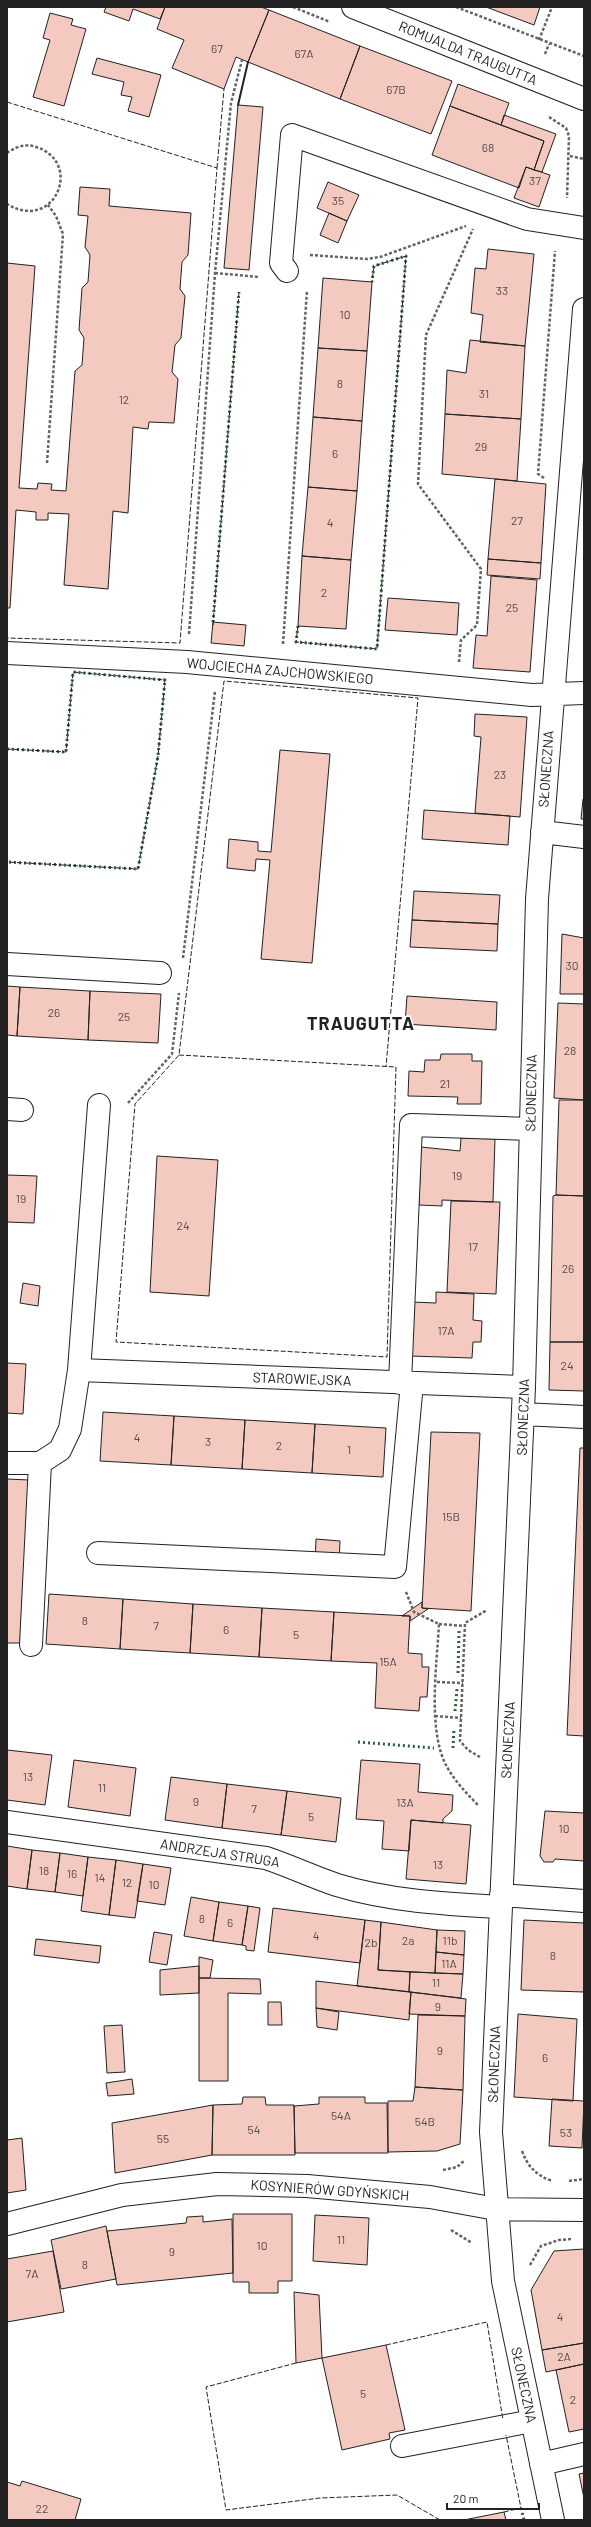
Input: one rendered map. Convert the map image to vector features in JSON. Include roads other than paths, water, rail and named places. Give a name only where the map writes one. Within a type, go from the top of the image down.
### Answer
[{"type":"street","name":"ROMUALDA TRAUGUTTA","points":[[353,7],[584,99]]},
{"type":"street","points":[[287,271],[281,263],[292,135],[527,219],[574,226]]},
{"type":"street","name":"SŁONECZNA","points":[[553,2520],[503,2281],[496,2209],[492,2132],[500,1901],[524,1387],[534,977],[542,832],[552,696],[579,426],[584,309]]},
{"type":"street","name":"WOJCIECHA ZAJCHOWSKIEGO","points":[[7,653],[187,662],[552,696],[584,693]]},
{"type":"street","points":[[542,832],[584,837]]},
{"type":"street","points":[[7,964],[160,972]]},
{"type":"street","points":[[7,1463],[40,1463],[60,1450],[70,1429],[79,1370],[98,1105]]},
{"type":"street","points":[[98,1553],[395,1567],[406,1383],[411,1124],[530,1129]]},
{"type":"street","name":"STAROWIEJSKA","points":[[79,1370],[524,1387]]},
{"type":"street","points":[[523,1414],[584,1417]]},
{"type":"street","points":[[31,1645],[40,1463]]},
{"type":"street","name":"ANDRZEJA STRUGA","points":[[7,1822],[266,1858],[298,1868],[337,1885],[380,1895],[500,1901],[584,1901]]},
{"type":"street","name":"KOSYNIERÓW GDYŃSKICH","points":[[7,2224],[122,2195],[217,2184],[307,2186],[430,2197],[496,2209],[584,2210]]},
{"type":"street","points":[[402,2446],[532,2421]]},
{"type":"street","points":[[541,2464],[584,2454]]},
{"type":"district","name":"TRAUGUTTA","points":[[361,1024]]}]
